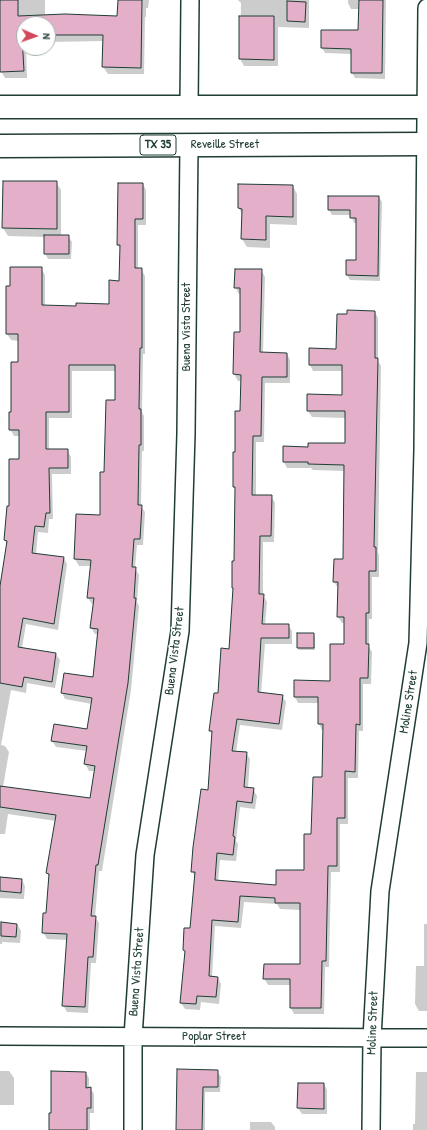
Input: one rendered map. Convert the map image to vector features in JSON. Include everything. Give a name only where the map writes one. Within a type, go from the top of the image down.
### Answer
[{"type":"main road","points":[[0,107],[426,107]]},
{"type":"main road","name":"Reveille Street","points":[[0,146],[426,144]]},
{"type":"street","points":[[189,106],[190,0]]},
{"type":"street","name":"Moline Street","points":[[371,1130],[372,1038],[380,890],[418,643],[423,450],[427,8]]},
{"type":"street","name":"Buena Vista Street","points":[[133,1130],[133,1037],[144,855],[180,631],[186,434],[189,145]]},
{"type":"street","name":"Poplar Street","points":[[0,1036],[427,1038]]},
{"type":"building","points":[[0,0],[18,0],[18,16],[16,16],[16,56],[23,56],[24,71],[0,72]]},
{"type":"building","points":[[118,0],[142,0],[141,68],[102,67],[103,35],[56,35],[56,16],[18,16],[65,14],[117,16]]},
{"type":"building","points":[[359,0],[383,0],[382,73],[351,73],[351,49],[321,48],[321,30],[358,30]]},
{"type":"building","points":[[287,1],[306,2],[305,22],[287,21]]},
{"type":"building","points":[[239,16],[274,16],[274,60],[239,59]]},
{"type":"building","points":[[3,181],[57,181],[57,229],[2,228]]},
{"type":"building","points":[[118,183],[143,183],[143,219],[135,219],[135,268],[142,268],[142,348],[140,348],[139,409],[141,409],[141,445],[139,445],[138,505],[142,505],[140,539],[134,539],[132,567],[136,567],[134,598],[136,598],[128,683],[98,865],[96,865],[91,916],[96,916],[93,957],[88,957],[85,1007],[62,1006],[67,934],[42,933],[43,913],[46,913],[49,874],[46,873],[56,815],[0,807],[0,786],[90,798],[95,766],[84,764],[87,746],[51,741],[54,724],[87,729],[92,698],[61,693],[64,673],[93,677],[98,629],[90,628],[94,598],[87,598],[91,560],[74,559],[76,514],[100,515],[100,472],[104,472],[106,400],[115,400],[115,365],[69,365],[69,412],[46,412],[46,449],[68,449],[68,468],[49,468],[50,513],[46,513],[44,527],[35,526],[32,553],[64,557],[54,624],[23,618],[18,647],[56,653],[52,682],[24,677],[22,687],[0,683],[0,586],[7,541],[4,540],[7,506],[9,506],[9,459],[19,459],[19,430],[9,430],[9,412],[11,412],[11,362],[18,362],[18,334],[6,334],[6,286],[10,286],[10,267],[42,267],[42,305],[76,306],[76,303],[109,304],[109,280],[119,281],[120,245],[117,245]]},
{"type":"building","points":[[238,184],[293,185],[293,217],[266,216],[266,240],[241,239],[242,209],[238,208]]},
{"type":"building","points":[[328,196],[379,196],[378,276],[346,275],[346,260],[356,260],[356,218],[350,218],[350,210],[328,210]]},
{"type":"building","points":[[44,235],[69,235],[69,254],[44,254]]},
{"type":"building","points":[[235,269],[262,269],[260,352],[287,353],[287,377],[262,377],[261,436],[253,436],[252,495],[272,495],[271,536],[260,536],[259,594],[264,594],[262,624],[289,624],[289,638],[261,638],[258,692],[283,695],[279,724],[237,719],[232,751],[247,752],[244,787],[254,788],[252,803],[237,801],[233,836],[235,837],[233,855],[217,853],[215,880],[276,885],[276,870],[304,870],[304,834],[311,834],[313,777],[322,777],[323,724],[318,724],[318,697],[294,697],[294,680],[330,681],[330,644],[344,644],[344,617],[337,617],[338,582],[333,582],[334,559],[343,559],[344,465],[308,464],[308,462],[283,462],[283,446],[308,447],[308,443],[345,443],[345,411],[307,411],[307,394],[342,395],[342,365],[309,365],[309,348],[336,349],[337,314],[347,314],[347,310],[375,311],[375,358],[378,358],[374,547],[376,547],[376,571],[369,571],[369,613],[366,613],[366,644],[369,644],[368,678],[360,678],[360,725],[356,724],[355,772],[345,771],[345,818],[337,818],[337,866],[328,866],[326,961],[322,961],[321,1008],[290,1008],[290,979],[263,979],[264,964],[300,964],[300,903],[275,903],[275,898],[240,896],[238,922],[212,920],[209,976],[218,977],[216,997],[197,996],[196,1004],[180,1003],[185,951],[183,950],[184,928],[190,928],[195,872],[191,872],[193,847],[201,789],[208,790],[212,731],[209,731],[214,693],[218,693],[221,648],[229,649],[233,588],[232,561],[234,561],[235,487],[233,487],[233,452],[235,452],[235,411],[240,411],[241,375],[233,374],[234,332],[240,332],[240,288],[234,288]]},
{"type":"building","points":[[297,633],[314,633],[314,648],[297,648]]},
{"type":"building","points":[[0,877],[22,879],[21,893],[0,891]]},
{"type":"building","points":[[1,922],[17,924],[16,937],[1,936]]},
{"type":"building","points":[[177,1069],[218,1070],[218,1087],[203,1087],[202,1130],[176,1130]]},
{"type":"building","points":[[51,1071],[86,1072],[86,1088],[91,1087],[91,1108],[87,1108],[87,1130],[49,1130],[49,1113],[51,1113]]},
{"type":"building","points":[[298,1083],[324,1083],[324,1109],[297,1108]]}]
